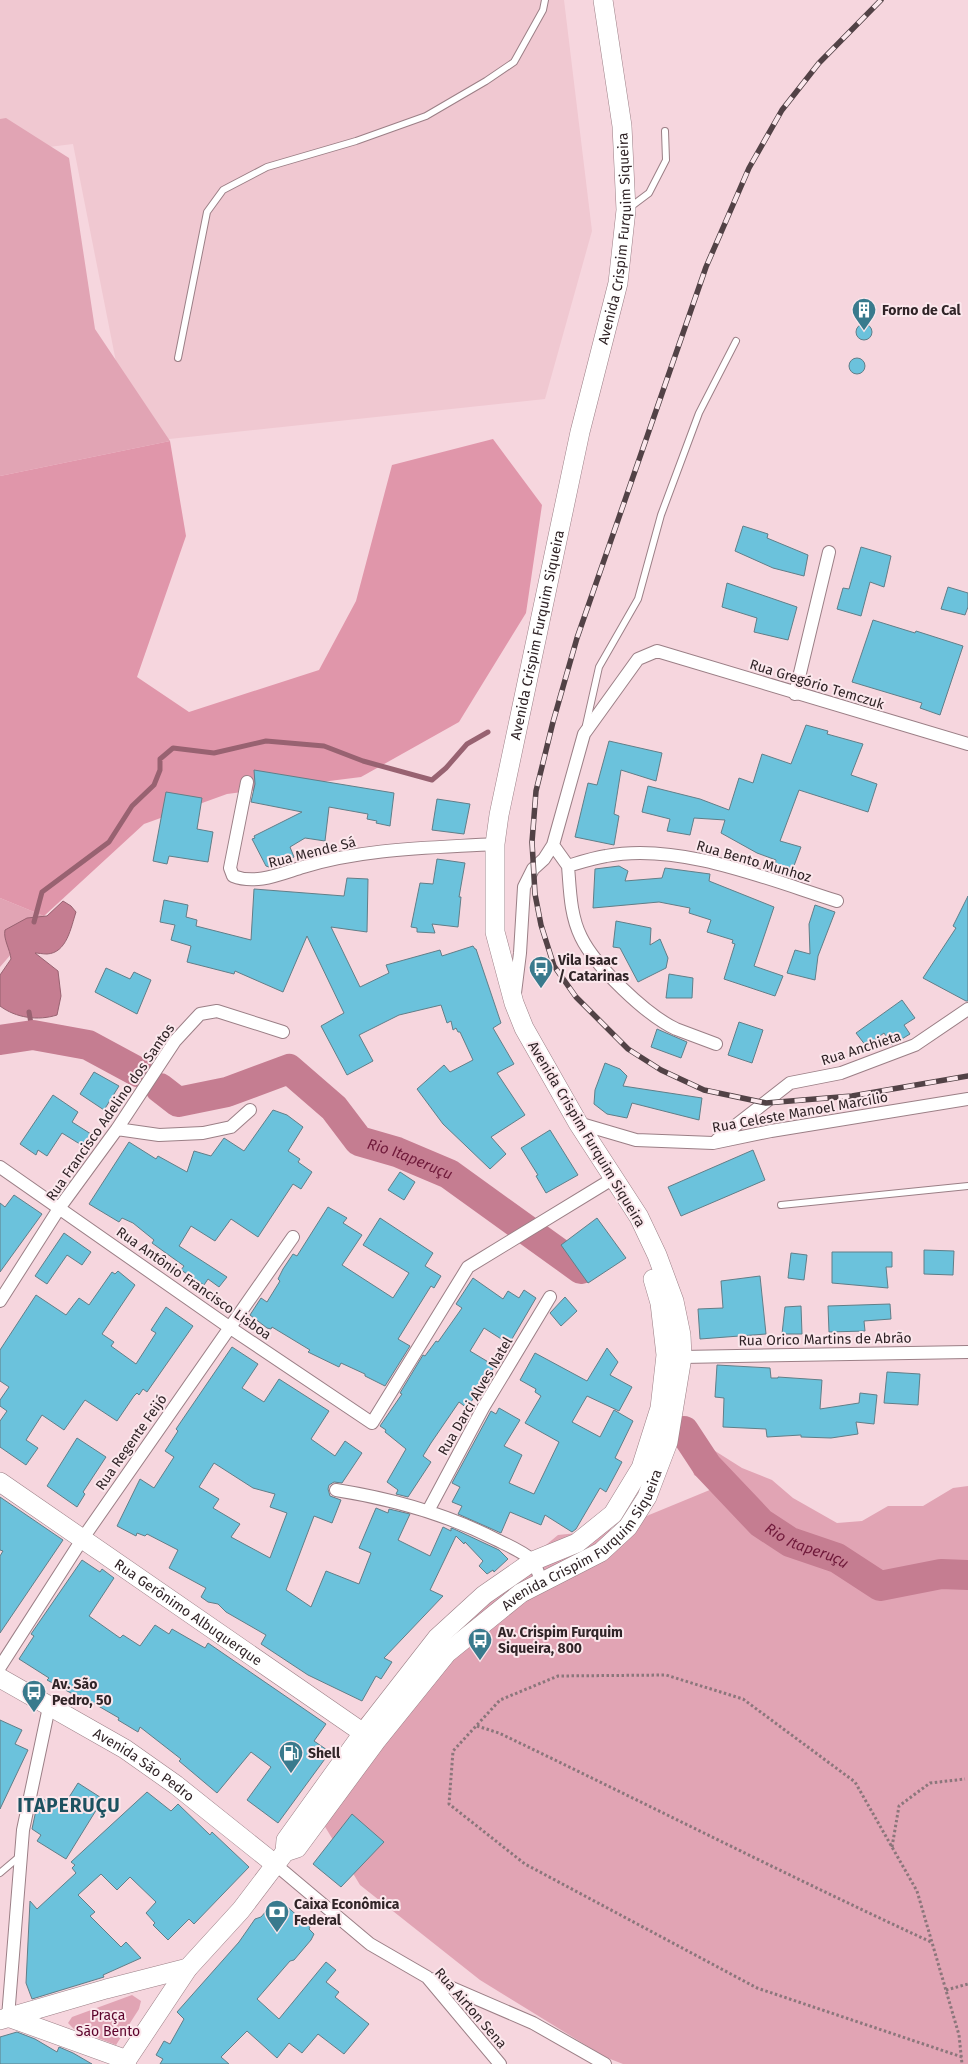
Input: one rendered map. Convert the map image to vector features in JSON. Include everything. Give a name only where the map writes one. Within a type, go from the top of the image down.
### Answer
[{"type":"main road","name":"Avenida Crispim Furquim Siqueira","points":[[369,1737],[447,1653],[521,1593],[541,1581],[601,1552],[628,1527],[647,1497],[668,1442],[682,1357],[681,1335],[674,1301],[657,1255],[639,1217],[578,1123],[524,1028],[514,1003],[495,932],[495,844],[499,815],[580,432],[618,283],[626,210],[622,126],[603,0]]},
{"type":"main road","name":"Avenida Crispim Furquim Siqueira","points":[[126,2062],[188,1968],[240,1910],[281,1859],[297,1848],[369,1737],[437,1638],[484,1595],[533,1561],[577,1543],[613,1514],[641,1468],[660,1408],[666,1355],[660,1303],[646,1258],[649,1239]]},
{"type":"main road","name":"Rua Gerônimo Albuquerque","points":[[0,1482],[369,1737]]},
{"type":"main road","name":"Avenida São Pedro","points":[[0,1678],[125,1749],[281,1859]]},
{"type":"main road","points":[[4,2019],[106,1989],[188,1968]]},
{"type":"main road","points":[[4,2019],[126,2062]]},
{"type":"street","points":[[795,694],[829,552]]},
{"type":"street","name":"Rua Gregório Temczuk","points":[[584,734],[638,659],[657,651],[795,694],[968,744]]},
{"type":"street","points":[[514,1003],[520,953],[524,888],[533,869],[544,859],[553,845],[584,734]]},
{"type":"street","name":"Rua Mende Sá","points":[[247,782],[230,868],[233,876],[240,879],[265,879],[320,862],[376,852],[495,844]]},
{"type":"street","points":[[553,845],[568,866],[571,907],[581,937],[600,965],[633,999],[675,1028],[716,1044]]},
{"type":"street","name":"Rua Bento Munhoz","points":[[568,866],[606,856],[642,853],[694,858],[750,873],[837,901]]},
{"type":"street","name":"Rua Anchieta","points":[[713,1143],[790,1083],[841,1073],[915,1045],[968,1009]]},
{"type":"street","name":"Rua Francisco Adelino dos Santos","points":[[0,1301],[60,1207],[117,1129],[175,1041],[200,1014],[217,1011],[283,1032]]},
{"type":"street","name":"Rua Celeste Manoel Marcílio","points":[[578,1123],[636,1140],[713,1143],[771,1131],[968,1099]]},
{"type":"street","points":[[117,1129],[159,1135],[203,1133],[232,1126],[250,1110]]},
{"type":"street","name":"Rua Antônio Francisco Lisboa","points":[[0,1167],[60,1207],[229,1327],[372,1423],[468,1267],[614,1178]]},
{"type":"street","name":"Rua Regente Feijó","points":[[0,1668],[83,1538],[293,1237]]},
{"type":"street","name":"Rua Darci Alves Natel","points":[[428,1511],[483,1408],[550,1297]]},
{"type":"street","name":"Rua Orico Martins de Abrão","points":[[682,1357],[968,1352]]},
{"type":"street","points":[[336,1490],[381,1497],[469,1525],[515,1549],[533,1561],[541,1581]]},
{"type":"street","points":[[4,2019],[23,1830],[49,1707]]},
{"type":"street","name":"Rua Airton Sena","points":[[281,1859],[370,1944],[426,1977],[500,2064]]},
{"type":"street","points":[[426,1977],[533,2023],[605,2064]]},
{"type":"lane","points":[[178,358],[207,212],[223,190],[267,167],[356,141],[426,116],[486,81],[514,62],[543,10],[545,0]]},
{"type":"lane","points":[[626,210],[649,193],[666,160],[665,131]]},
{"type":"lane","points":[[584,734],[599,667],[638,599],[661,515],[699,412],[736,342]]},
{"type":"lane","points":[[782,1205],[968,1186]]},
{"type":"lane","points":[[0,1873],[21,1855]]},
{"type":"path","points":[[962,2057],[757,1988],[525,1864],[449,1804],[454,1751],[500,1700],[558,1676],[666,1675],[743,1699],[855,1782],[917,1891],[959,2035],[962,2057],[962,2064]]},
{"type":"path","points":[[477,1726],[499,1733],[645,1803],[794,1878],[932,1942]]},
{"type":"path","points":[[892,1848],[899,1806],[930,1783],[965,1779]]},
{"type":"path","points":[[946,1990],[968,1984]]},
{"type":"shaded area","points":[[0,0],[564,0],[592,231],[545,399],[132,443],[73,144],[0,153]]},
{"type":"shaded area","points":[[493,439],[542,505],[526,613],[459,722],[361,777],[227,794],[144,824],[44,916],[0,898],[0,476],[170,441],[186,536],[137,677],[189,712],[319,670],[356,601],[392,465]]},
{"type":"shaded area","points":[[63,901],[76,912],[64,944],[54,953],[35,953],[58,971],[61,996],[57,1015],[35,1018],[20,1016],[6,1010],[0,1006],[0,975],[11,959],[5,930],[27,918],[47,916]]},
{"type":"green space","points":[[6,118],[69,158],[95,329],[170,441],[0,476],[0,119]]},
{"type":"green space","points":[[0,898],[44,916],[0,967]]},
{"type":"green space","points":[[685,1432],[742,1468],[772,1480],[793,1498],[837,1523],[862,1521],[888,1506],[923,1506],[953,1488],[968,1486],[968,2064],[623,2064],[605,2057],[480,1980],[360,1885],[324,1825],[357,1723],[441,1632],[558,1535],[615,1529],[717,1487],[694,1475]]},
{"type":"green space","name":"Praça São Bento","points":[[132,1995],[141,2001],[139,2009],[116,2045],[74,2029],[68,2023],[72,2017]]},
{"type":"building","name":"Forno de Cal","points":[[864,324],[872,332],[864,340],[856,332]]},
{"type":"building","points":[[857,358],[865,366],[857,374],[849,366]]},
{"type":"building","points":[[743,526],[768,534],[767,538],[808,555],[804,576],[773,568],[735,551]]},
{"type":"building","points":[[861,547],[891,556],[884,587],[870,582],[861,616],[837,609],[843,588],[849,589]]},
{"type":"building","points":[[727,583],[797,607],[788,640],[754,632],[757,618],[722,607]]},
{"type":"building","points":[[948,587],[968,593],[968,607],[965,615],[941,609]]},
{"type":"building","points":[[873,620],[963,646],[940,715],[920,708],[922,703],[852,682]]},
{"type":"building","points":[[806,725],[828,731],[827,734],[863,744],[851,775],[877,784],[868,812],[799,790],[780,841],[801,847],[792,871],[775,864],[776,860],[757,853],[721,833],[725,820],[694,818],[690,835],[667,831],[670,819],[642,812],[648,786],[700,799],[729,810],[739,778],[753,783],[762,754],[791,764]]},
{"type":"building","points":[[609,741],[662,753],[656,781],[621,770],[614,814],[619,816],[614,845],[575,837],[588,783],[597,785]]},
{"type":"building","points":[[254,770],[394,793],[390,826],[367,819],[368,814],[329,807],[325,841],[305,838],[290,847],[294,857],[272,868],[266,866],[252,839],[255,838],[254,836],[302,812],[251,802],[255,784]]},
{"type":"building","points":[[166,792],[202,798],[197,829],[213,832],[208,862],[169,856],[167,864],[153,861]]},
{"type":"building","points":[[437,799],[470,804],[464,834],[432,830]]},
{"type":"building","points":[[437,859],[465,863],[459,897],[461,897],[458,927],[432,924],[435,933],[417,932],[417,928],[411,927],[420,883],[433,884]]},
{"type":"building","points":[[619,866],[628,871],[625,881],[662,878],[665,868],[710,874],[709,881],[774,907],[754,966],[783,976],[775,996],[724,979],[735,944],[732,943],[733,940],[707,932],[711,920],[689,913],[690,908],[659,902],[593,908],[595,869]]},
{"type":"building","points":[[347,878],[368,879],[367,932],[331,927],[360,987],[389,973],[386,965],[440,950],[442,956],[473,946],[476,949],[501,1023],[493,1028],[514,1064],[497,1073],[525,1115],[491,1137],[506,1154],[490,1169],[443,1124],[417,1089],[444,1065],[450,1072],[473,1060],[460,1032],[456,1028],[453,1030],[451,1021],[447,1023],[441,1005],[399,1015],[359,1035],[373,1061],[347,1075],[321,1026],[344,1013],[307,936],[283,992],[235,971],[234,974],[187,962],[191,946],[171,940],[175,925],[160,922],[164,900],[188,905],[186,917],[197,920],[196,926],[251,940],[254,889],[344,896]]},
{"type":"building","points":[[968,896],[968,1001],[966,1001],[923,978],[956,928],[953,926]]},
{"type":"building","points":[[815,905],[835,912],[818,956],[815,980],[787,973],[795,950],[810,954],[809,924]]},
{"type":"building","points":[[616,921],[651,928],[650,945],[660,939],[668,958],[666,968],[638,982],[620,948],[613,947]]},
{"type":"building","points":[[106,968],[130,979],[134,972],[151,980],[137,1014],[95,992]]},
{"type":"building","points":[[669,974],[693,978],[692,998],[666,998]]},
{"type":"building","points":[[902,1000],[915,1018],[904,1025],[910,1034],[892,1045],[884,1033],[866,1046],[856,1033]]},
{"type":"building","points":[[739,1022],[763,1030],[752,1063],[728,1055]]},
{"type":"building","points":[[657,1029],[687,1042],[681,1058],[651,1047]]},
{"type":"building","points":[[605,1063],[620,1069],[627,1076],[623,1086],[702,1098],[699,1120],[632,1103],[627,1118],[607,1114],[594,1104],[595,1090]]},
{"type":"building","points":[[94,1072],[119,1086],[104,1110],[80,1094]]},
{"type":"building","points":[[53,1095],[78,1112],[72,1122],[91,1134],[83,1146],[62,1133],[47,1156],[38,1150],[36,1155],[20,1144]]},
{"type":"building","points":[[273,1110],[287,1115],[303,1127],[288,1151],[300,1159],[298,1162],[312,1172],[301,1189],[293,1184],[258,1237],[231,1219],[215,1241],[191,1226],[179,1246],[227,1277],[219,1287],[208,1279],[204,1285],[181,1270],[184,1266],[152,1243],[154,1240],[133,1223],[122,1218],[119,1222],[89,1204],[129,1142],[156,1159],[158,1156],[187,1172],[194,1151],[211,1156],[224,1138],[244,1151]]},
{"type":"building","points":[[550,1130],[578,1175],[546,1193],[536,1176],[538,1175],[521,1148]]},
{"type":"building","points":[[753,1150],[765,1180],[681,1216],[668,1187]]},
{"type":"building","points":[[400,1172],[415,1182],[404,1200],[388,1190]]},
{"type":"building","points":[[14,1195],[42,1214],[0,1272],[0,1203],[5,1207]]},
{"type":"building","points":[[328,1207],[347,1218],[343,1223],[362,1235],[342,1265],[393,1298],[409,1273],[363,1245],[380,1218],[433,1253],[425,1266],[441,1276],[434,1288],[431,1286],[398,1339],[410,1346],[385,1386],[341,1363],[339,1367],[308,1352],[310,1350],[272,1327],[271,1329],[267,1328],[250,1315],[261,1298],[267,1302],[280,1281],[278,1279],[283,1269],[293,1254],[297,1256]]},
{"type":"building","points":[[597,1218],[626,1258],[588,1283],[561,1245]]},
{"type":"building","points":[[64,1233],[91,1252],[82,1265],[67,1255],[47,1284],[35,1276]]},
{"type":"building","points":[[924,1250],[954,1251],[953,1275],[924,1274]]},
{"type":"building","points":[[832,1252],[892,1252],[892,1267],[886,1267],[888,1288],[832,1283]]},
{"type":"building","points":[[791,1253],[807,1255],[804,1280],[788,1278]]},
{"type":"building","points":[[118,1271],[135,1285],[102,1334],[114,1342],[111,1346],[136,1364],[156,1333],[151,1330],[166,1307],[193,1326],[147,1392],[143,1389],[139,1395],[137,1393],[117,1421],[85,1400],[64,1430],[42,1415],[26,1440],[38,1448],[26,1465],[0,1447],[0,1421],[7,1411],[0,1406],[0,1400],[9,1387],[0,1381],[0,1350],[36,1295],[66,1315],[79,1298],[89,1305],[112,1272],[115,1274]]},
{"type":"building","points":[[760,1276],[766,1334],[700,1339],[698,1309],[723,1308],[721,1281]]},
{"type":"building","points":[[473,1278],[503,1299],[508,1291],[519,1298],[524,1290],[536,1298],[509,1344],[484,1328],[470,1351],[495,1366],[467,1408],[459,1402],[431,1443],[423,1456],[431,1462],[408,1497],[396,1494],[398,1490],[387,1482],[406,1449],[380,1426],[402,1394],[400,1393],[423,1355],[425,1356],[436,1341],[438,1342],[462,1308],[456,1304]]},
{"type":"building","points":[[565,1297],[577,1311],[561,1326],[550,1313]]},
{"type":"building","points":[[890,1304],[891,1319],[864,1321],[865,1331],[829,1332],[828,1306]]},
{"type":"building","points":[[801,1306],[802,1334],[782,1334],[785,1307]]},
{"type":"building","points":[[232,1347],[258,1364],[242,1388],[264,1402],[279,1379],[329,1411],[311,1439],[335,1456],[345,1441],[362,1453],[342,1483],[334,1482],[329,1485],[330,1496],[341,1500],[332,1523],[314,1516],[286,1590],[311,1607],[326,1571],[359,1584],[371,1553],[359,1548],[376,1508],[388,1513],[389,1509],[410,1514],[398,1540],[430,1556],[443,1527],[451,1531],[451,1528],[454,1529],[499,1550],[508,1559],[494,1572],[493,1570],[487,1574],[479,1566],[483,1561],[465,1542],[464,1544],[456,1536],[430,1590],[443,1596],[384,1658],[392,1662],[381,1679],[376,1676],[362,1701],[308,1675],[261,1644],[266,1635],[226,1612],[218,1604],[208,1602],[201,1597],[206,1588],[169,1568],[178,1550],[147,1534],[145,1536],[137,1533],[136,1536],[117,1526],[140,1479],[154,1488],[174,1457],[165,1451],[178,1431],[176,1429]],"holes":[[[214,1463],[253,1488],[275,1494],[270,1507],[287,1513],[270,1558],[231,1537],[240,1524],[213,1508],[219,1499],[199,1487]]]},
{"type":"building","points":[[607,1348],[618,1362],[610,1375],[632,1387],[619,1411],[587,1396],[572,1422],[600,1437],[614,1410],[633,1421],[615,1458],[622,1462],[606,1492],[600,1488],[576,1529],[572,1532],[545,1515],[541,1525],[510,1512],[501,1533],[458,1514],[462,1506],[452,1502],[460,1487],[452,1483],[491,1411],[496,1414],[499,1408],[520,1420],[504,1446],[522,1455],[509,1483],[534,1494],[559,1442],[525,1423],[541,1396],[535,1392],[536,1389],[520,1380],[535,1353],[587,1381]]},
{"type":"building","points":[[717,1365],[770,1368],[771,1378],[822,1380],[820,1409],[859,1403],[860,1393],[877,1395],[874,1424],[856,1422],[858,1434],[831,1438],[801,1437],[801,1435],[767,1437],[766,1429],[723,1427],[724,1398],[715,1397]]},
{"type":"building","points":[[887,1372],[920,1374],[918,1405],[884,1403]]},
{"type":"building","points":[[77,1438],[106,1457],[83,1492],[85,1494],[77,1507],[47,1486]]},
{"type":"building","points":[[0,1497],[63,1540],[0,1633],[0,1556],[3,1551],[0,1550]]},
{"type":"building","points":[[82,1560],[100,1572],[102,1569],[114,1578],[89,1616],[120,1638],[123,1635],[140,1646],[155,1625],[169,1634],[172,1629],[205,1648],[208,1643],[326,1724],[314,1741],[330,1752],[278,1823],[247,1800],[271,1767],[251,1752],[217,1793],[179,1761],[181,1759],[140,1727],[138,1732],[118,1720],[119,1718],[81,1696],[80,1698],[47,1680],[49,1678],[19,1659],[34,1636],[31,1634]]},
{"type":"building","points":[[0,1720],[22,1730],[15,1744],[28,1750],[0,1809]]},
{"type":"building","points":[[78,1783],[103,1799],[66,1859],[37,1841],[41,1835],[32,1829],[39,1796],[52,1805],[66,1802]]},
{"type":"building","points":[[147,1792],[171,1811],[178,1804],[210,1835],[212,1832],[249,1867],[194,1924],[189,1919],[168,1940],[153,1925],[155,1923],[146,1913],[156,1902],[130,1877],[117,1890],[101,1874],[78,1895],[95,1912],[90,1916],[121,1947],[126,1942],[141,1958],[103,1975],[104,1977],[32,1999],[26,1983],[30,1901],[37,1909],[76,1873],[72,1868],[75,1865],[71,1862]]},
{"type":"building","points":[[352,1814],[384,1842],[341,1887],[313,1864]]},
{"type":"building","points":[[274,1902],[278,1905],[282,1902],[310,1927],[309,1929],[314,1934],[294,1960],[290,1961],[257,1999],[279,2019],[326,1962],[336,1970],[326,1982],[339,1992],[335,1997],[369,2024],[344,2054],[318,2034],[302,2053],[289,2043],[277,2058],[247,2031],[221,2057],[229,2064],[160,2064],[163,2059],[156,2055],[164,2041],[170,2044],[184,2019],[177,2012],[239,1942],[255,1919],[261,1917]]},
{"type":"building","points":[[17,2032],[35,2039],[57,2052],[59,2047],[92,2064],[0,2064],[0,2037]]},
{"type":"waterway","points":[[34,922],[42,892],[109,842],[132,806],[154,785],[160,770],[160,759],[173,748],[214,753],[266,741],[324,746],[363,761],[432,780],[446,768],[467,744],[488,732]]},
{"type":"waterway","points":[[29,1012],[33,1035]]},
{"type":"waterway","name":"Rio Itaperuçu","points":[[0,1040],[33,1035],[88,1045],[138,1072]]},
{"type":"waterway","name":"Rio Itaperuçu","points":[[160,1088],[178,1102],[227,1092],[289,1069],[334,1108],[359,1141],[397,1152],[449,1174],[581,1269]]},
{"type":"waterway","name":"Rio Itaperuçu","points":[[684,1431],[707,1466],[761,1523],[790,1542],[837,1558],[880,1586],[941,1574],[968,1575]]},
{"type":"railway","points":[[881,0],[819,63],[782,110],[749,168],[706,267],[577,638],[553,722],[536,791],[532,842],[535,894],[541,925],[554,966],[576,997],[628,1049],[661,1070],[704,1090],[766,1103],[852,1096],[968,1076]]},
{"type":"place","name":"Forno de Cal","points":[[864,331]]},
{"type":"place","name":"Vila Isaac / Catarinas","points":[[541,989]]},
{"type":"place","name":"Av. Crispim Furquim Siqueira, 800","points":[[480,1661]]},
{"type":"place","name":"Av. São Pedro, 50","points":[[34,1713]]},
{"type":"place","name":"Shell","points":[[291,1774]]},
{"type":"place","name":"Caixa Econômica Federal","points":[[277,1933]]},
{"type":"district","name":"ITAPERUÇU","points":[[69,1805]]}]
